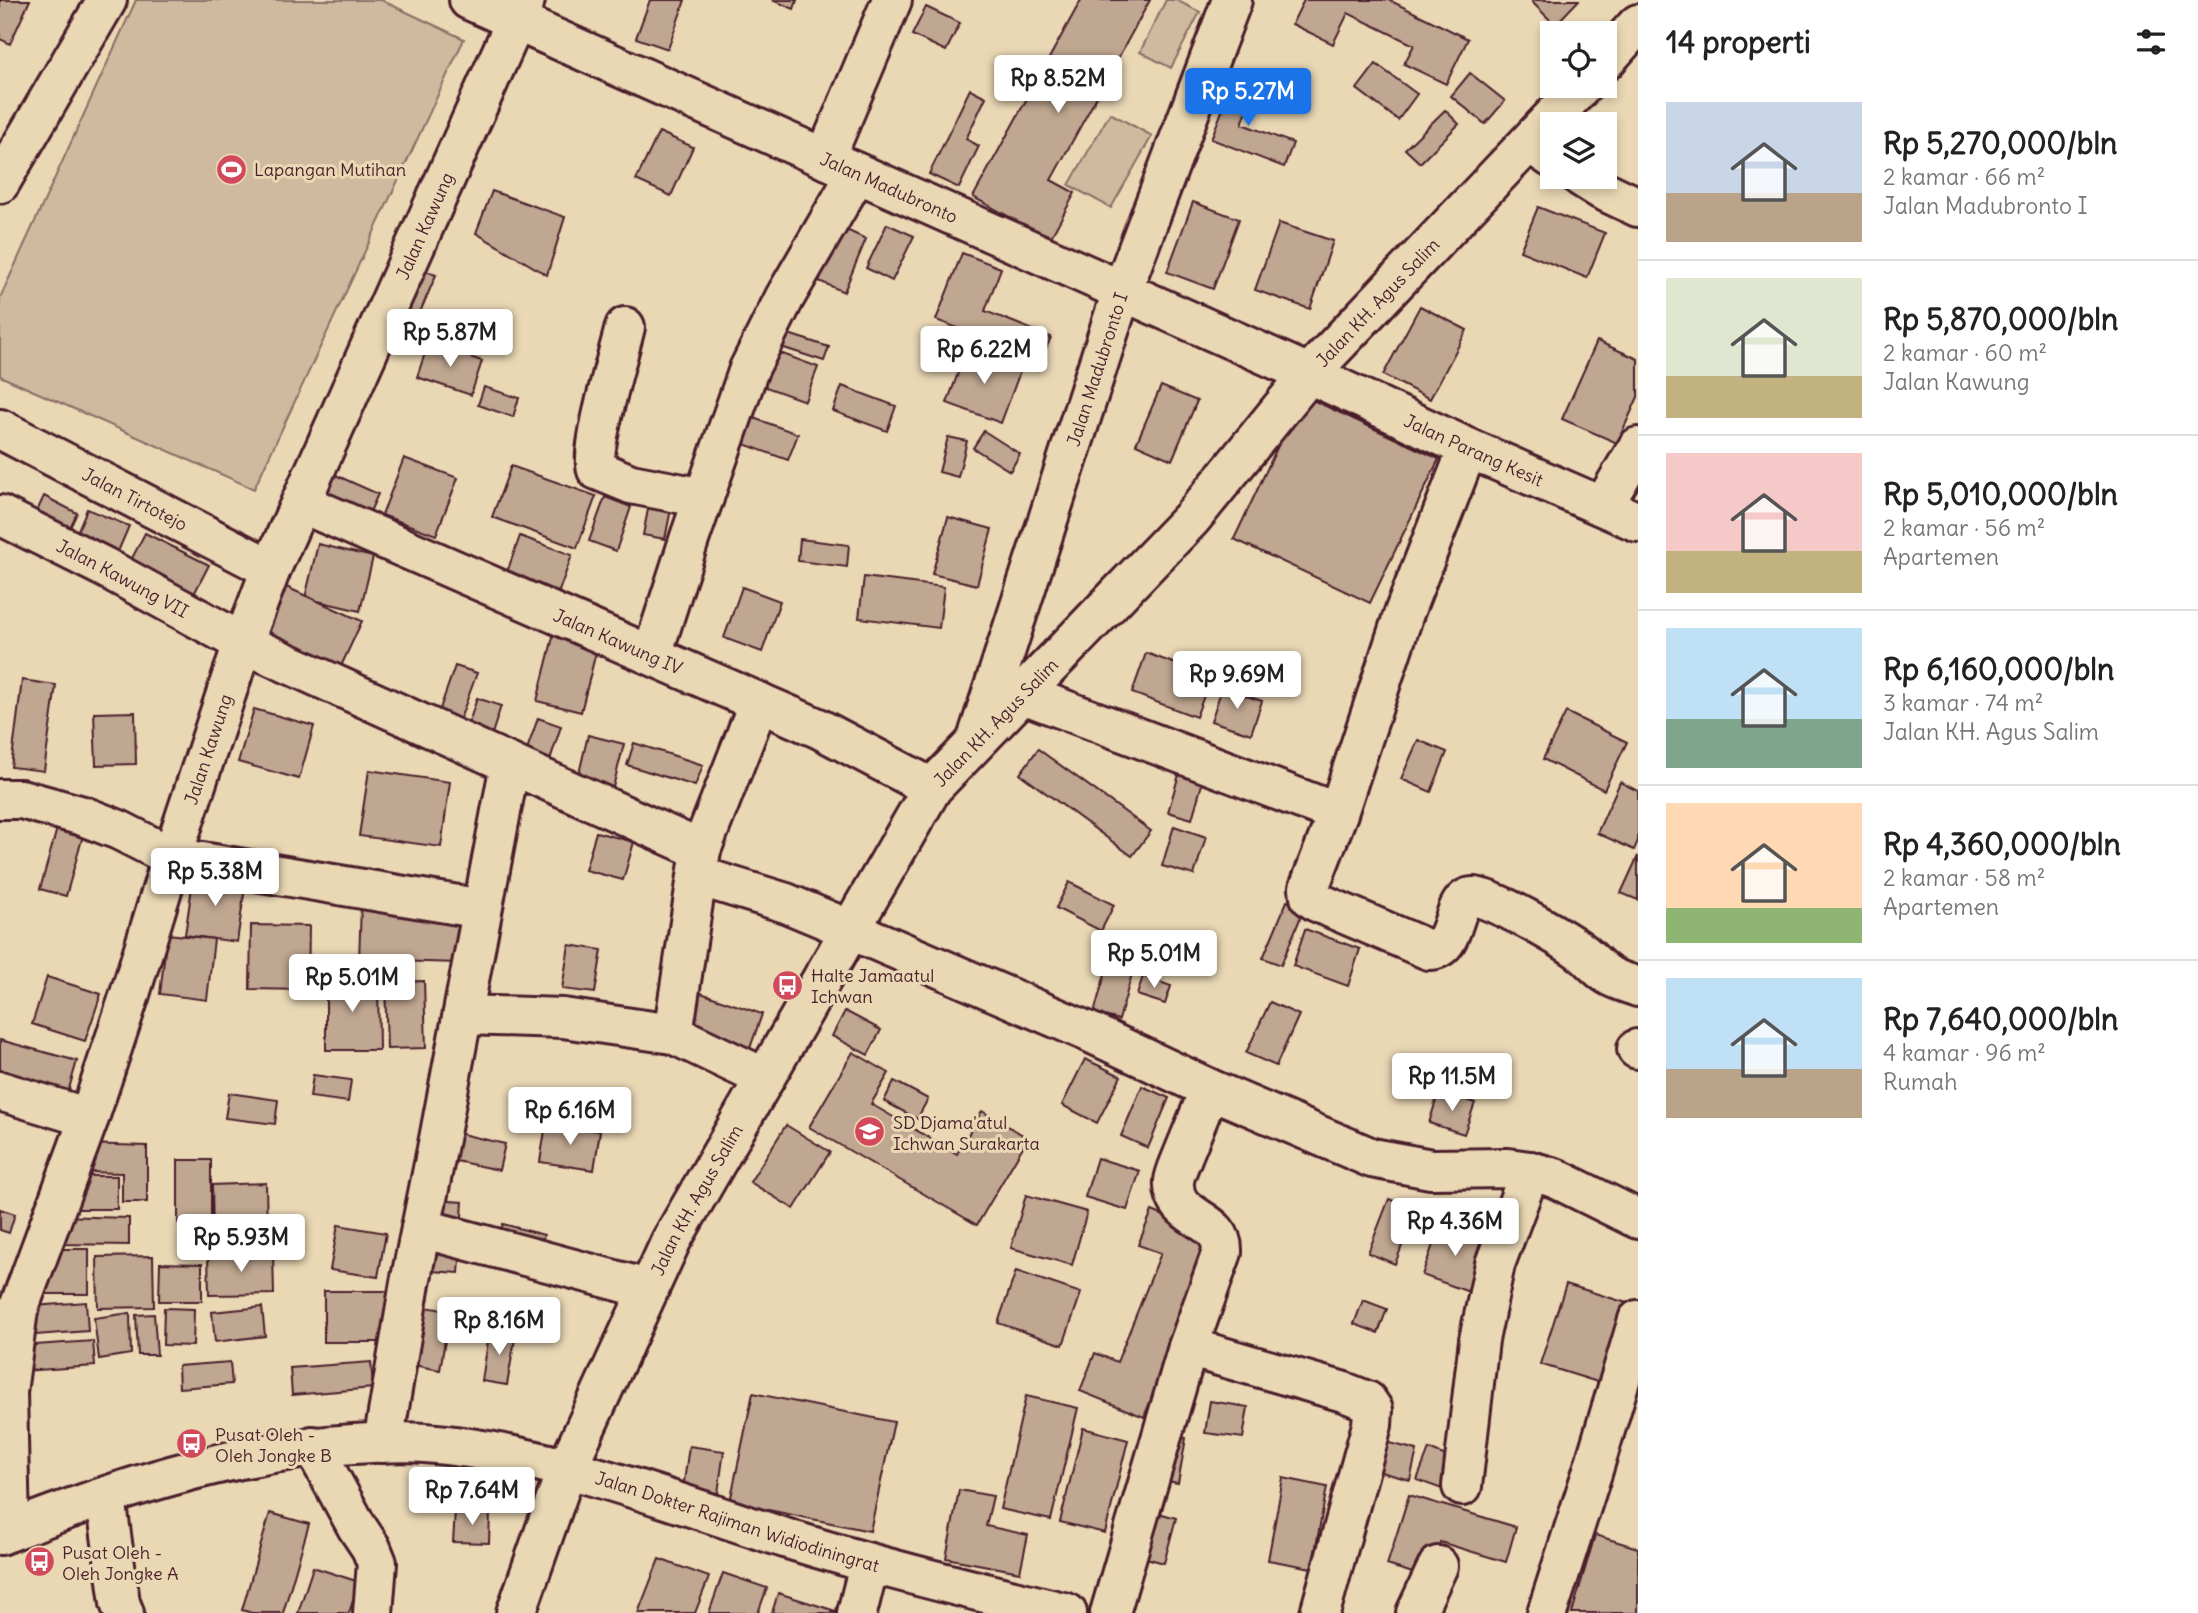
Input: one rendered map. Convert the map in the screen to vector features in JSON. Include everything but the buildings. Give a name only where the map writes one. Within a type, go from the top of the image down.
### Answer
[{"type":"street","points":[[0,183],[107,0]]},
{"type":"street","name":"Jalan Madubronto","points":[[469,0],[520,10],[841,166],[1309,374]]},
{"type":"street","points":[[652,656],[749,369],[785,296],[841,166],[892,0]]},
{"type":"street","name":"Jalan Madubronto I","points":[[976,742],[1122,291],[1232,0]]},
{"type":"street","name":"Jalan Kawung","points":[[5,1533],[7,1332],[18,1310],[89,1118],[172,857],[243,643],[271,569],[520,10]]},
{"type":"street","points":[[1617,48],[1638,24]]},
{"type":"street","name":"Jalan KH. Agus Salim","points":[[516,1613],[567,1468],[671,1241],[932,788],[1192,518],[1309,374],[1418,257],[1540,152]]},
{"type":"street","points":[[1600,189],[1638,207]]},
{"type":"street","points":[[625,327],[600,431],[594,463],[597,470],[631,484],[704,498]]},
{"type":"street","name":"Jalan Parang Kesit","points":[[1309,374],[1468,448],[1638,522]]},
{"type":"street","name":"Jalan Tirtotejo","points":[[0,429],[271,569]]},
{"type":"street","points":[[1603,506],[1638,447]]},
{"type":"street","points":[[1468,448],[1405,613],[1339,813],[1309,888],[1310,897],[1429,950],[1437,950],[1445,944],[1462,902],[1468,897],[1477,897],[1513,912],[1579,950],[1608,975],[1638,987]]},
{"type":"street","name":"Jalan Kawung IV","points":[[300,503],[818,728],[932,788]]},
{"type":"street","name":"Jalan Kawung VII","points":[[0,515],[104,567],[243,643],[510,764],[700,863],[786,903],[1089,1032],[1210,1089],[1372,1158],[1431,1169],[1508,1168],[1530,1171],[1555,1178],[1638,1219]]},
{"type":"street","points":[[1023,694],[1339,813]]},
{"type":"street","points":[[673,1034],[700,863],[759,702]]},
{"type":"street","points":[[383,1443],[395,1363],[510,764]]},
{"type":"street","points":[[0,799],[22,799],[83,816],[119,830],[172,857],[482,909]]},
{"type":"street","points":[[463,1016],[563,1018],[673,1034],[765,1078]]},
{"type":"street","points":[[1110,1613],[1188,1347],[1222,1252],[1223,1240],[1216,1230],[1181,1207],[1175,1196],[1174,1180],[1210,1089]]},
{"type":"street","points":[[0,1091],[89,1118]]},
{"type":"street","points":[[1462,1486],[1479,1340],[1495,1264],[1530,1171]]},
{"type":"street","points":[[421,1228],[649,1289]]},
{"type":"street","points":[[1547,1613],[1638,1320]]},
{"type":"street","points":[[1188,1347],[1344,1392],[1367,1401],[1373,1410],[1372,1425],[1320,1613]]},
{"type":"street","name":"Jalan Dokter Rajiman Widiodiningrat","points":[[5,1533],[146,1482],[201,1466],[313,1446],[423,1443],[455,1446],[567,1468],[869,1565],[1067,1613]]},
{"type":"street","points":[[313,1446],[377,1563],[373,1613]]},
{"type":"street","points":[[106,1497],[120,1603],[124,1613]]},
{"type":"street","points":[[857,1613],[869,1565]]},
{"type":"street","points":[[1416,1613],[1438,1566]]},
{"type":"shaded area","name":"Lapangan Mutihan","points":[[136,0],[381,0],[464,39],[254,489],[0,376],[0,298]]},
{"type":"shaded area","points":[[1166,0],[1176,0],[1200,12],[1171,68],[1140,52]]},
{"type":"shaded area","points":[[1110,113],[1152,136],[1111,208],[1069,185]]},
{"type":"place","name":"Lapangan Mutihan","points":[[231,169]]},
{"type":"place","name":"Halte Jamaatul Ichwan","points":[[788,985]]},
{"type":"place","name":"SD Djama'atul Ichwan Surakarta","points":[[870,1132]]},
{"type":"place","name":"Pusat Oleh - Oleh Jongke B","points":[[192,1444]]},
{"type":"place","name":"Pusat Oleh - Oleh Jongke A","points":[[39,1562]]}]
